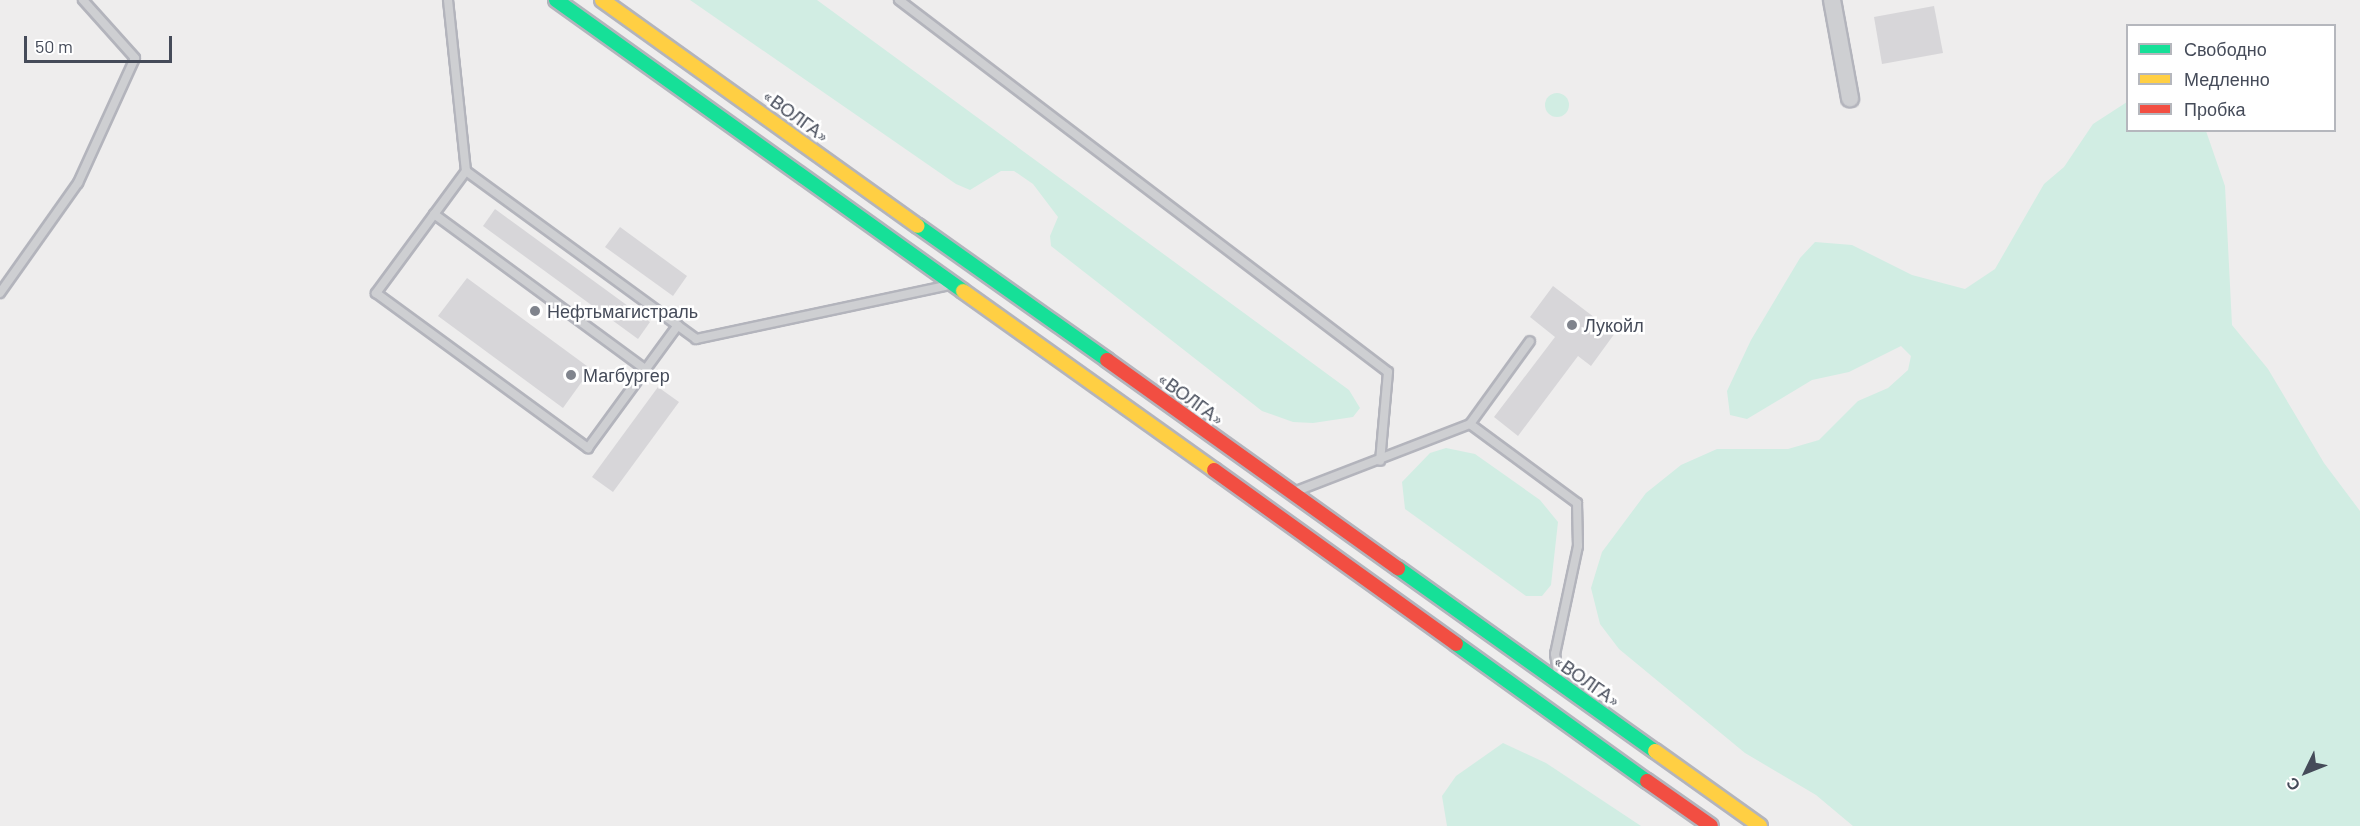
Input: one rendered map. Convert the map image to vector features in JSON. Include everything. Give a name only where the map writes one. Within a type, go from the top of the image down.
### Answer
[{"type":"highway","points":[[556,0],[949,285],[1711,826]]},
{"type":"highway","name":"«ВОЛГА»","points":[[602,0],[1760,826]]},
{"type":"street","points":[[1832,0],[1850,98]]},
{"type":"lane","points":[[0,293],[78,183],[135,58],[82,0]]},
{"type":"lane","points":[[448,0],[466,171],[376,293],[588,448],[678,326]]},
{"type":"lane","points":[[899,0],[1388,372],[1380,460]]},
{"type":"lane","points":[[466,171],[696,339],[949,285]]},
{"type":"lane","points":[[434,214],[646,370]]},
{"type":"lane","points":[[1292,493],[1470,424],[1530,341]]},
{"type":"lane","points":[[1470,424],[1577,503],[1578,546],[1555,654],[1559,684]]},
{"type":"green space","points":[[690,0],[817,0],[1349,390],[1360,408],[1353,417],[1313,423],[1293,422],[1262,411],[1051,246],[1050,236],[1058,217],[1033,184],[1014,171],[1001,171],[970,190],[956,184]]},
{"type":"green space","points":[[1557,93],[1565,97],[1569,105],[1565,113],[1557,117],[1549,113],[1545,105],[1549,97]]},
{"type":"green space","points":[[2126,103],[2126,132],[2206,132],[2225,186],[2232,325],[2268,369],[2324,463],[2360,511],[2360,826],[1853,826],[1816,795],[1745,753],[1619,649],[1600,624],[1591,588],[1602,552],[1646,493],[1681,465],[1717,449],[1788,449],[1819,440],[1858,401],[1888,388],[1908,370],[1911,356],[1901,346],[1849,372],[1812,380],[1747,419],[1730,415],[1727,391],[1751,340],[1800,258],[1815,242],[1852,245],[1912,275],[1965,289],[1995,269],[2044,184],[2064,167],[2093,124]]},
{"type":"green space","points":[[1446,448],[1475,454],[1540,500],[1558,522],[1551,585],[1542,596],[1526,596],[1405,509],[1402,482],[1430,453]]},
{"type":"green space","points":[[1503,743],[1546,763],[1641,826],[1447,826],[1442,796],[1456,776]]},
{"type":"building","points":[[1934,6],[1943,53],[1882,64],[1874,17]]},
{"type":"building","points":[[495,209],[650,322],[638,339],[483,226]]},
{"type":"building","points":[[620,227],[687,276],[673,296],[605,247]]},
{"type":"building","points":[[467,278],[591,369],[563,408],[438,316]]},
{"type":"building","points":[[1553,286],[1615,333],[1591,366],[1578,356],[1518,436],[1494,417],[1555,337],[1530,317]]},
{"type":"building","points":[[658,387],[679,402],[613,492],[592,477]]},
{"type":"traffic: fast","points":[[556,0],[963,291]]},
{"type":"traffic: fast","points":[[918,226],[1107,360]]},
{"type":"traffic: fast","points":[[1398,568],[1655,751]]},
{"type":"traffic: fast","points":[[1456,644],[1647,781]]},
{"type":"traffic: slow","points":[[602,0],[918,226]]},
{"type":"traffic: slow","points":[[963,291],[1214,470]]},
{"type":"traffic: slow","points":[[1655,751],[1760,826]]},
{"type":"traffic: jam","points":[[1107,360],[1398,568]]},
{"type":"traffic: jam","points":[[1214,470],[1456,644]]},
{"type":"traffic: jam","points":[[1647,781],[1711,826]]},
{"type":"place","name":"Нефтьмагистраль","points":[[535,311]]},
{"type":"place","name":"Лукойл","points":[[1572,325]]},
{"type":"place","name":"Магбургер","points":[[571,375]]}]
